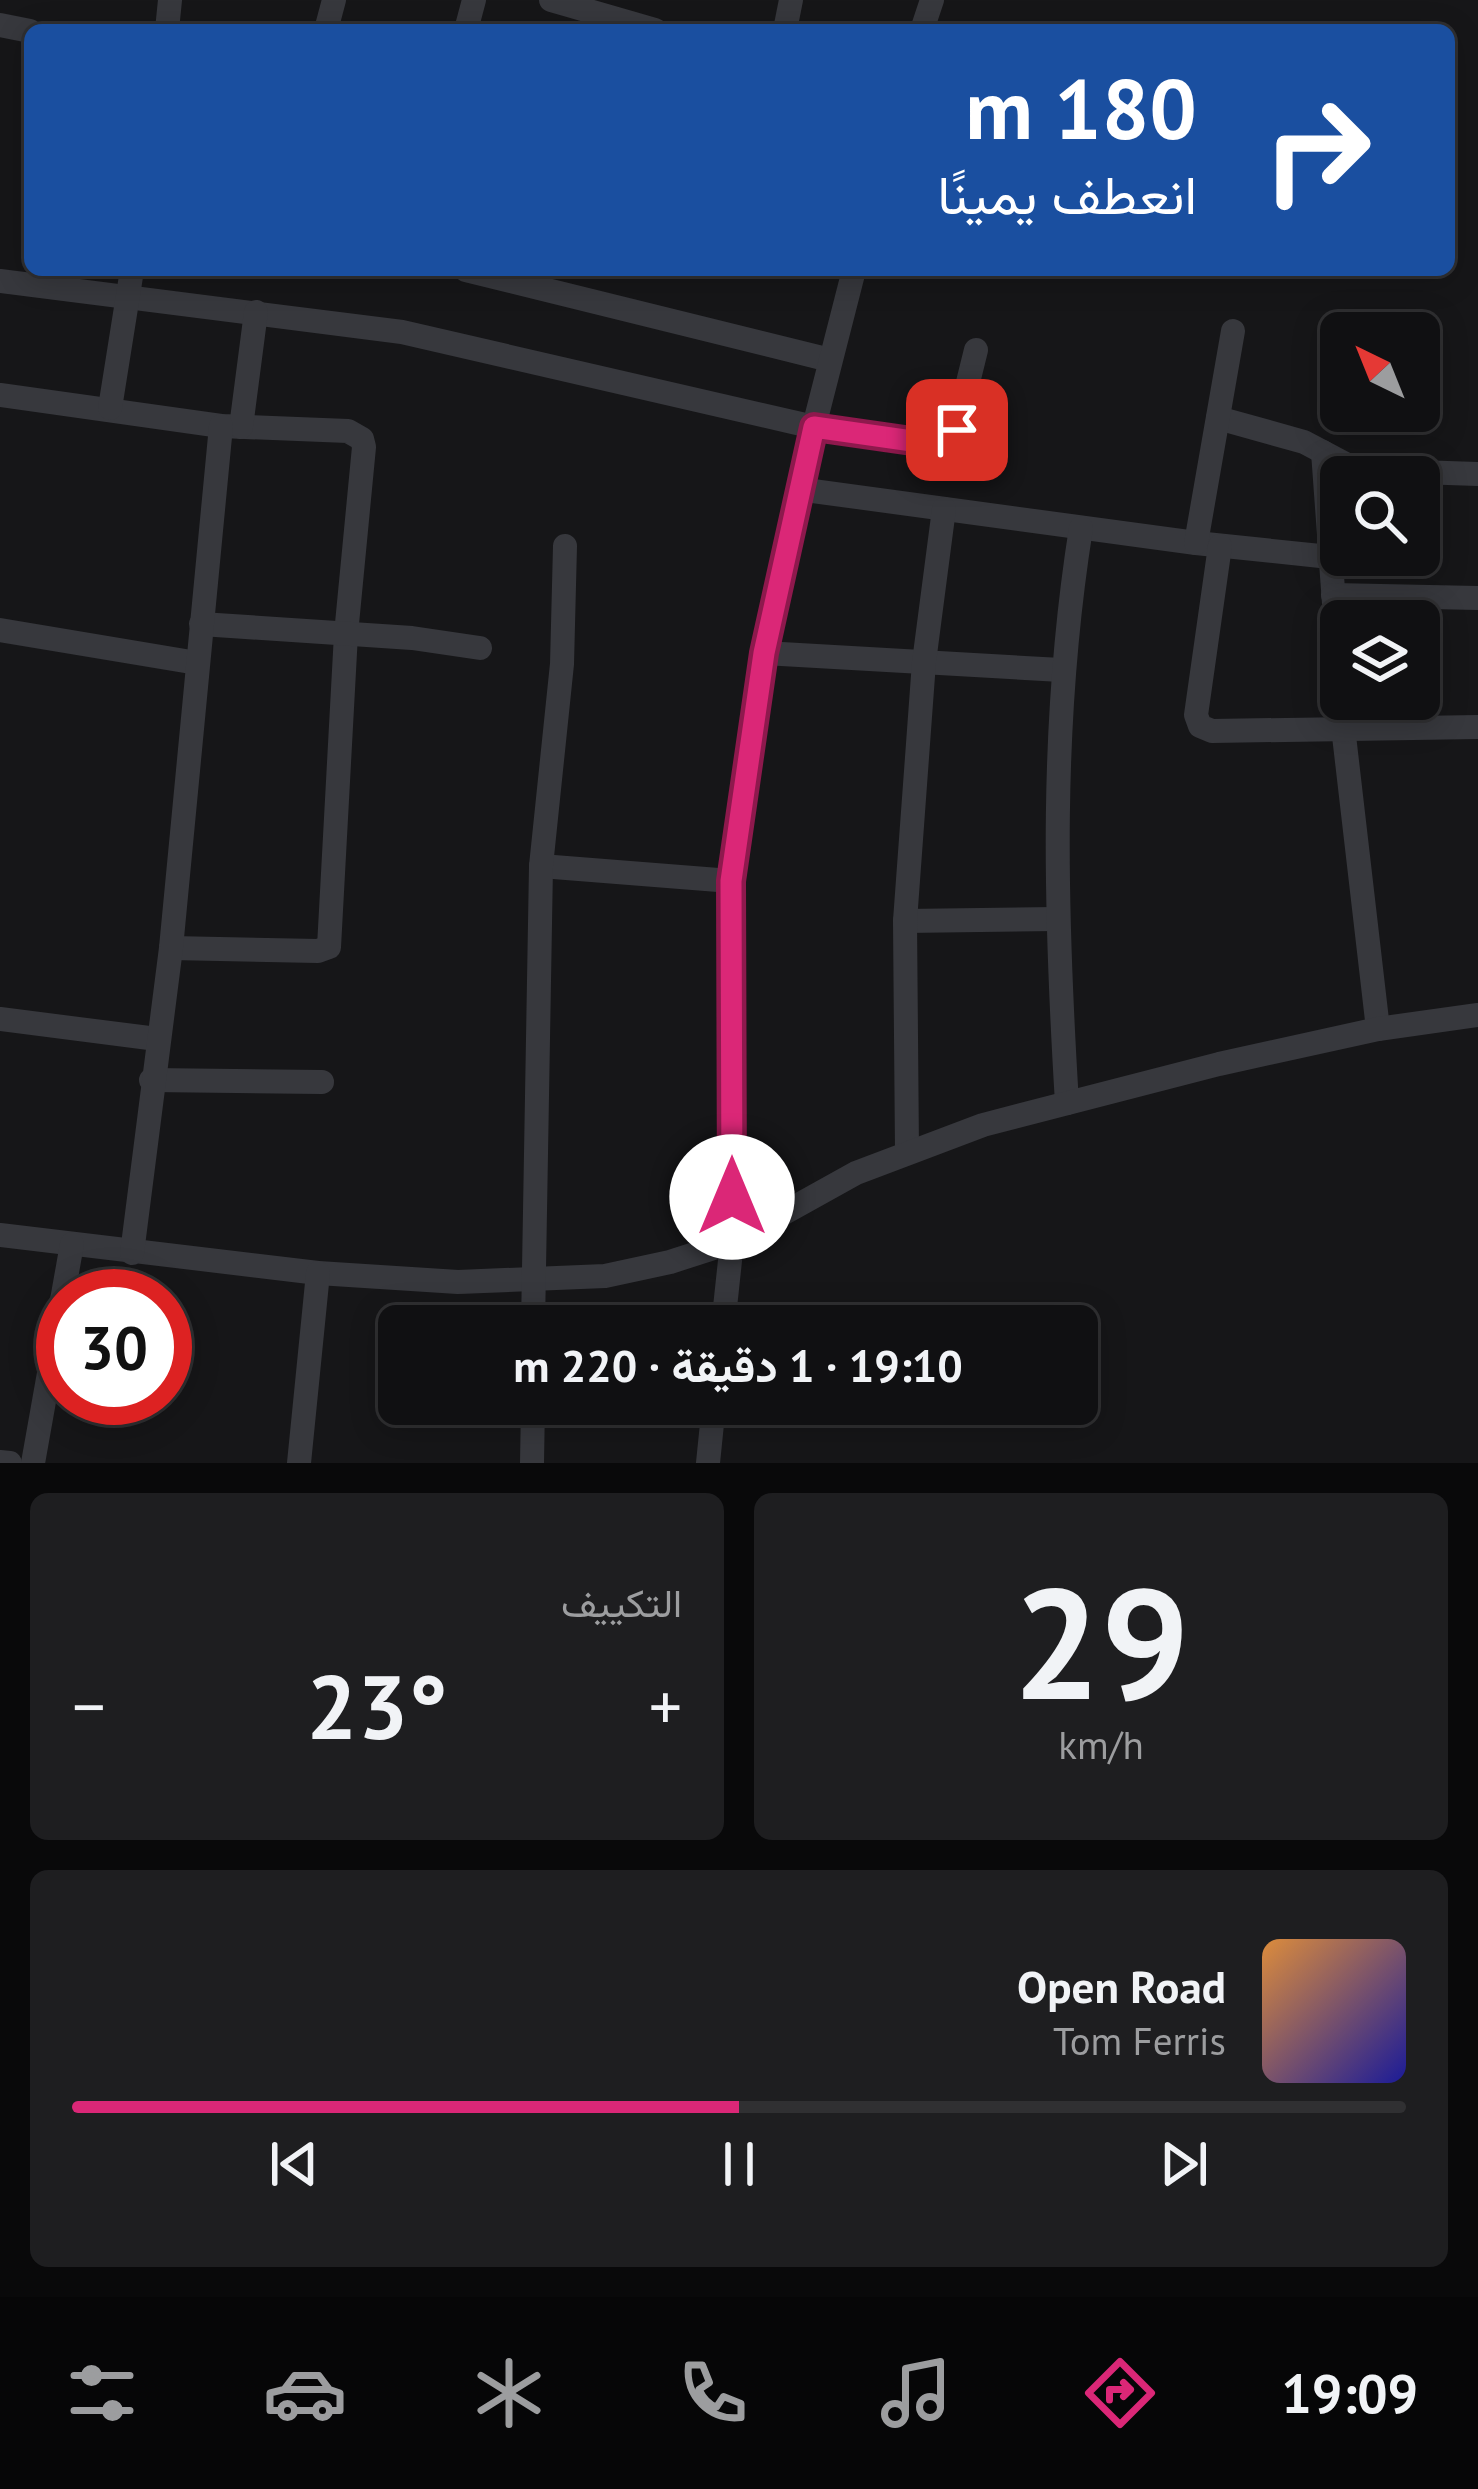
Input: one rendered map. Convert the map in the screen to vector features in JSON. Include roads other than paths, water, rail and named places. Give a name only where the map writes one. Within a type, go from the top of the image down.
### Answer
[{"type":"street","points":[[551,0],[634,24]]},
{"type":"street","points":[[110,409],[131,276]]},
{"type":"street","points":[[490,276],[830,360]]},
{"type":"street","points":[[724,1305],[732,1242],[731,881],[764,653],[798,490],[852,276]]},
{"type":"street","points":[[0,281],[402,332],[814,427],[949,444],[957,430],[976,350]]},
{"type":"street","points":[[132,1252],[171,948],[201,624],[231,426],[256,312]]},
{"type":"street","points":[[1232,331],[1218,418],[1196,715],[1200,726],[1212,731],[1478,727]]},
{"type":"street","points":[[0,394],[231,426],[348,431],[362,439],[329,947],[319,951],[171,948]]},
{"type":"street","points":[[1218,418],[1304,442],[1357,470],[1478,474]]},
{"type":"street","points":[[1323,452],[1323,456]]},
{"type":"street","points":[[798,490],[1320,556]]},
{"type":"street","points":[[907,1151],[905,921],[924,662],[944,509]]},
{"type":"street","points":[[1067,1103],[1056,919],[1061,670],[1081,528]]},
{"type":"street","points":[[533,1305],[541,866],[559,710],[565,546]]},
{"type":"street","points":[[1332,576],[1342,727],[1378,1029]]},
{"type":"street","points":[[1333,595],[1478,598]]},
{"type":"street","points":[[201,624],[480,648]]},
{"type":"street","points":[[0,630],[197,663]]},
{"type":"street","points":[[764,653],[1061,670]]},
{"type":"street","points":[[541,866],[731,881]]},
{"type":"street","points":[[905,921],[1056,919]]},
{"type":"street","points":[[0,1234],[318,1273],[458,1282],[605,1276],[732,1242],[795,1204],[907,1151],[982,1125],[1378,1029],[1478,1015]]},
{"type":"street","points":[[0,1019],[157,1039]]},
{"type":"street","points":[[151,1080],[322,1082]]},
{"type":"street","points":[[32,1463],[72,1244]]},
{"type":"street","points":[[299,1463],[318,1273]]},
{"type":"street","points":[[532,1463],[533,1425]]},
{"type":"street","points":[[708,1463],[712,1425]]},
{"type":"street","points":[[0,1462],[10,1463]]}]
